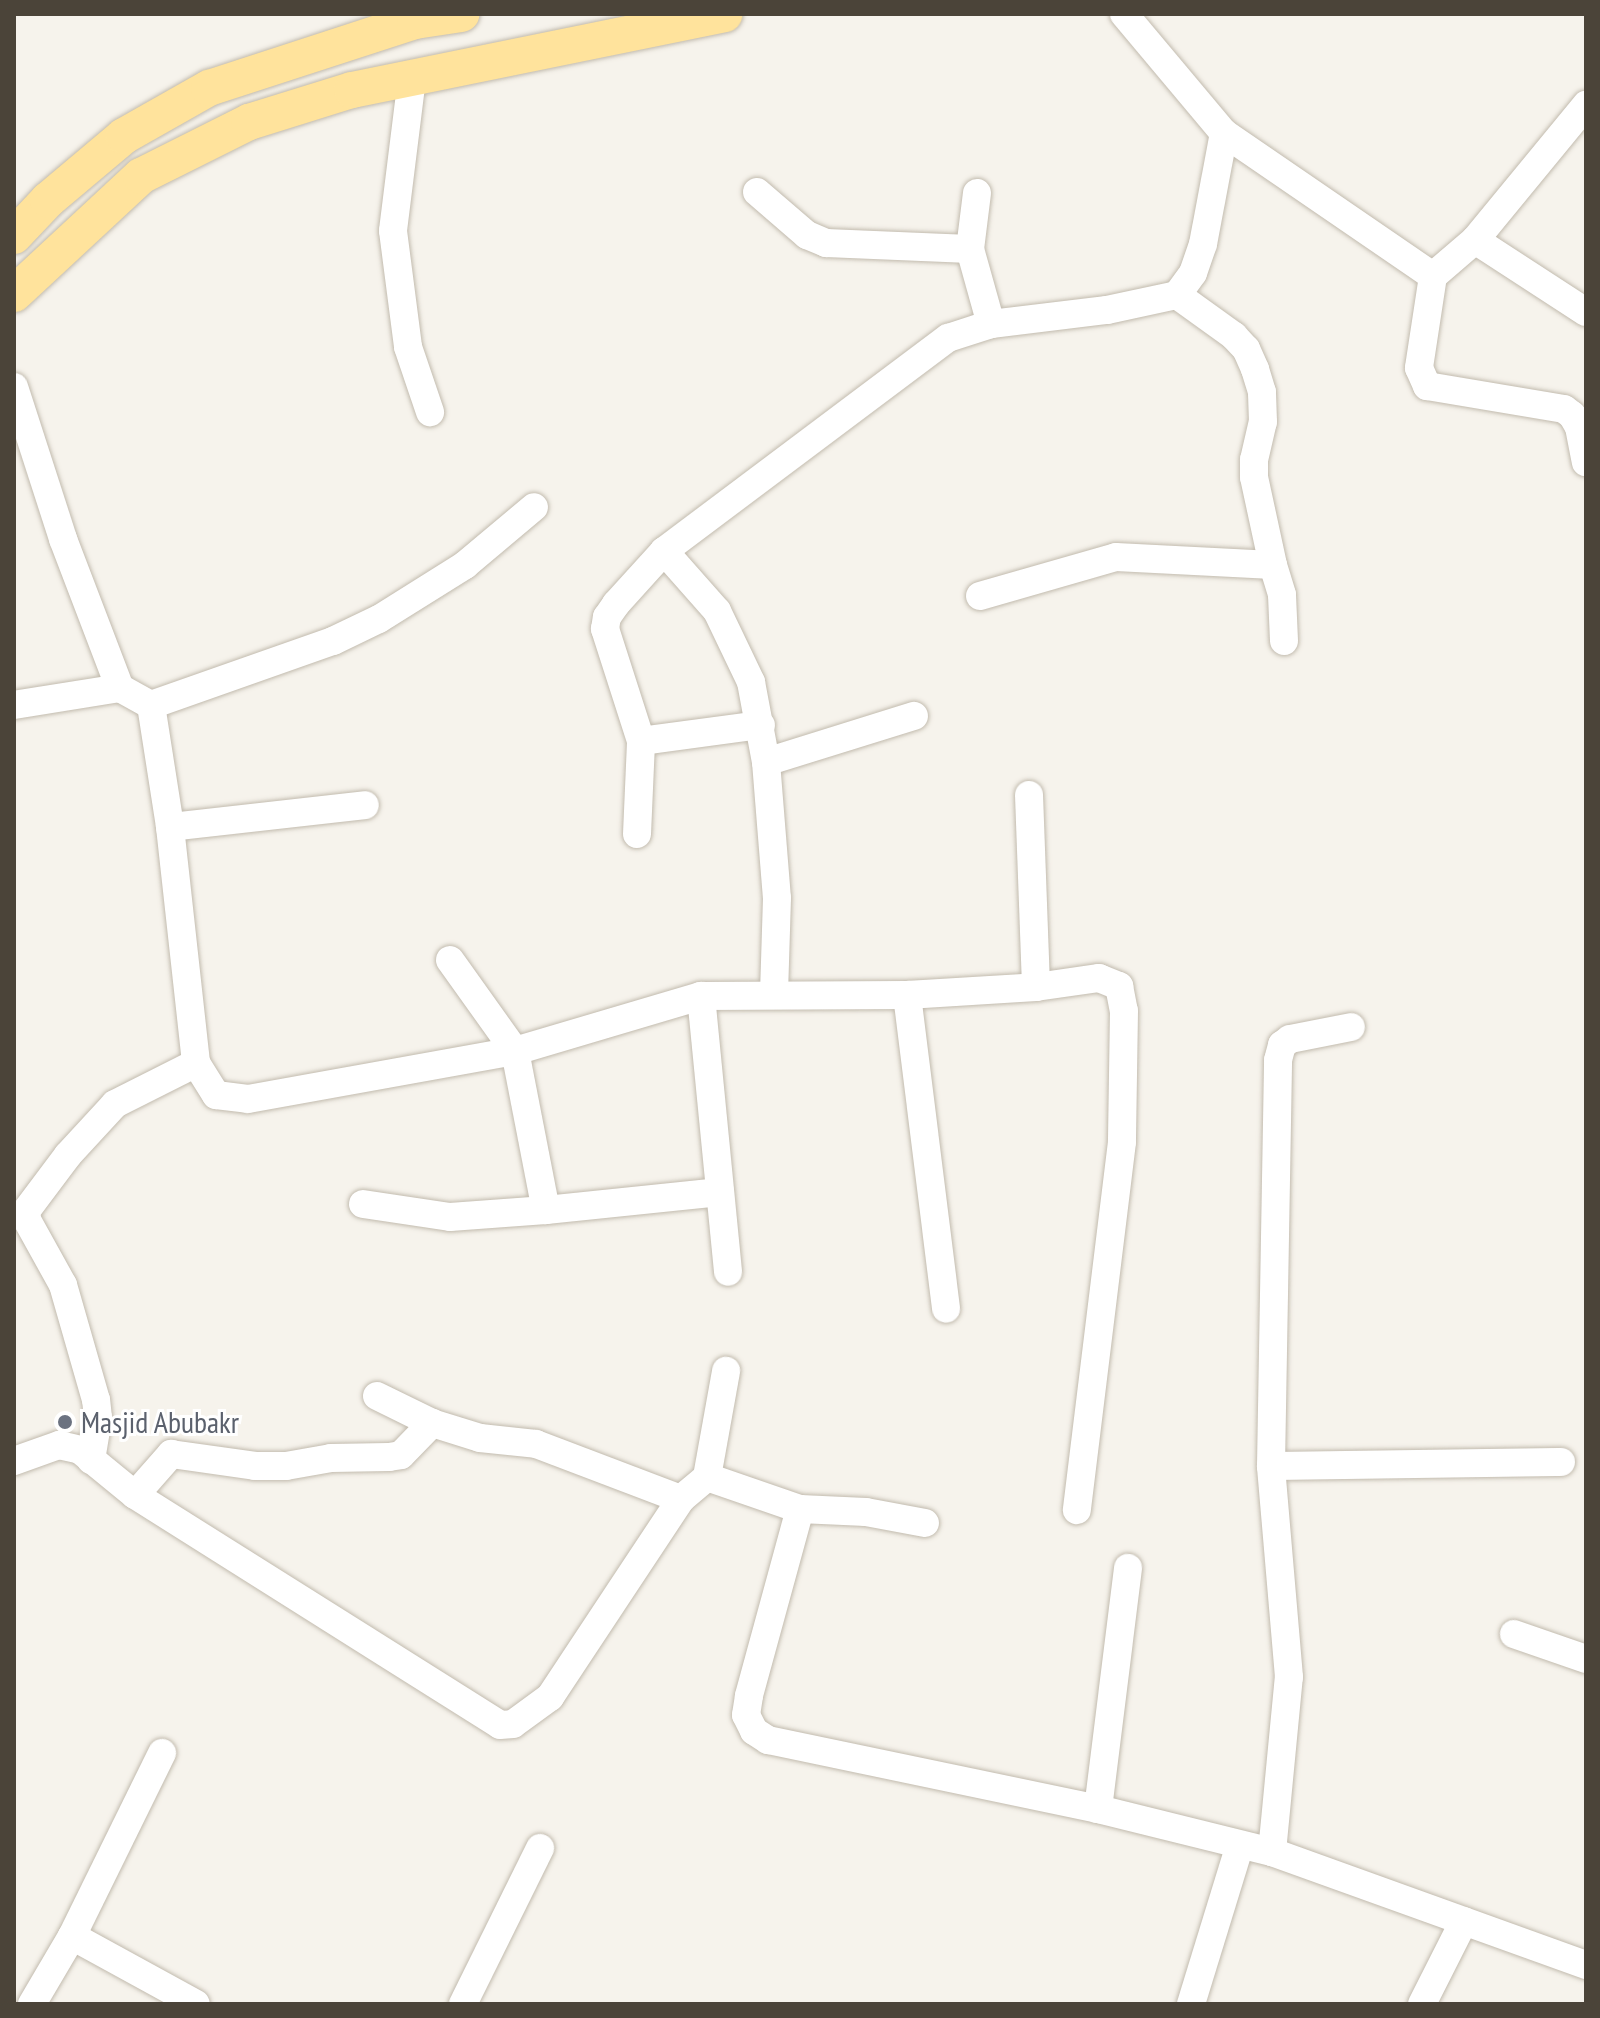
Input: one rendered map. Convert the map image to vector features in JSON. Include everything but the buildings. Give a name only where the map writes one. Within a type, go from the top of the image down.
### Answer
[{"type":"main road","points":[[14,236],[48,200],[124,136],[209,88],[415,21],[461,14]]},
{"type":"main road","points":[[14,294],[141,176],[249,122],[352,90],[724,14]]},
{"type":"street","points":[[1124,14],[1224,133],[1433,276]]},
{"type":"street","points":[[412,78],[393,231],[408,347],[430,412]]},
{"type":"street","points":[[1586,105],[1475,240],[1433,276],[1419,368],[1427,386],[1564,409],[1579,427],[1586,462]]},
{"type":"street","points":[[637,834],[641,741],[605,629],[607,617],[616,604],[664,551],[948,338],[991,324],[1107,310],[1177,295],[1193,273],[1203,244],[1224,133]]},
{"type":"street","points":[[757,192],[807,235],[826,243],[970,249]]},
{"type":"street","points":[[977,193],[970,249],[991,324]]},
{"type":"street","points":[[1475,240],[1586,312]]},
{"type":"street","points":[[1177,295],[1234,336],[1246,349],[1255,369],[1262,392],[1263,422],[1254,460],[1254,477],[1282,595],[1284,641]]},
{"type":"street","points":[[14,387],[63,539],[120,688]]},
{"type":"street","points":[[14,705],[120,688],[151,705],[333,641],[379,619],[465,565],[534,507]]},
{"type":"street","points":[[664,551],[701,590],[727,629],[751,682],[766,762],[777,898],[774,995]]},
{"type":"street","points":[[980,596],[1116,557],[1273,565]]},
{"type":"street","points":[[151,705],[170,827],[196,1063],[216,1095],[248,1099],[515,1051],[701,996],[907,995],[1036,987],[1099,978],[1119,986],[1124,1011],[1122,1142],[1077,1510]]},
{"type":"street","points":[[766,762],[914,716]]},
{"type":"street","points":[[641,741],[761,725]]},
{"type":"street","points":[[1029,795],[1036,987]]},
{"type":"street","points":[[170,827],[365,805]]},
{"type":"street","points":[[450,960],[515,1051],[546,1210]]},
{"type":"street","points":[[907,995],[946,1309]]},
{"type":"street","points":[[701,996],[728,1272]]},
{"type":"street","points":[[1272,1852],[1289,1677],[1271,1466],[1279,1050],[1290,1039],[1351,1027]]},
{"type":"street","points":[[91,1460],[98,1418],[96,1400],[63,1285],[27,1220],[26,1211],[85,1134],[115,1104],[196,1063]]},
{"type":"street","points":[[363,1204],[450,1217],[720,1192]]},
{"type":"street","points":[[14,1461],[59,1445],[80,1450],[135,1495],[500,1725],[513,1724],[550,1697],[681,1499],[707,1477],[726,1371]]},
{"type":"street","points":[[377,1396],[432,1423],[480,1438],[536,1444],[593,1463],[681,1499]]},
{"type":"street","points":[[135,1495],[171,1454],[255,1466],[401,1455],[432,1423]]},
{"type":"street","points":[[1271,1466],[1561,1462]]},
{"type":"street","points":[[707,1477],[800,1509],[866,1512],[925,1523]]},
{"type":"street","points":[[800,1509],[746,1715],[754,1731],[768,1740],[1098,1809],[1272,1852],[1586,1965]]},
{"type":"street","points":[[1098,1809],[1128,1568]]},
{"type":"street","points":[[1514,1634],[1586,1659]]},
{"type":"street","points":[[32,2004],[72,1936],[162,1753]]},
{"type":"street","points":[[1191,2004],[1240,1845]]},
{"type":"street","points":[[463,2004],[540,1848]]},
{"type":"street","points":[[1422,2004],[1464,1921]]},
{"type":"street","points":[[72,1936],[196,2004]]},
{"type":"place","name":"Masjid Abubakr","points":[[65,1422]]}]
